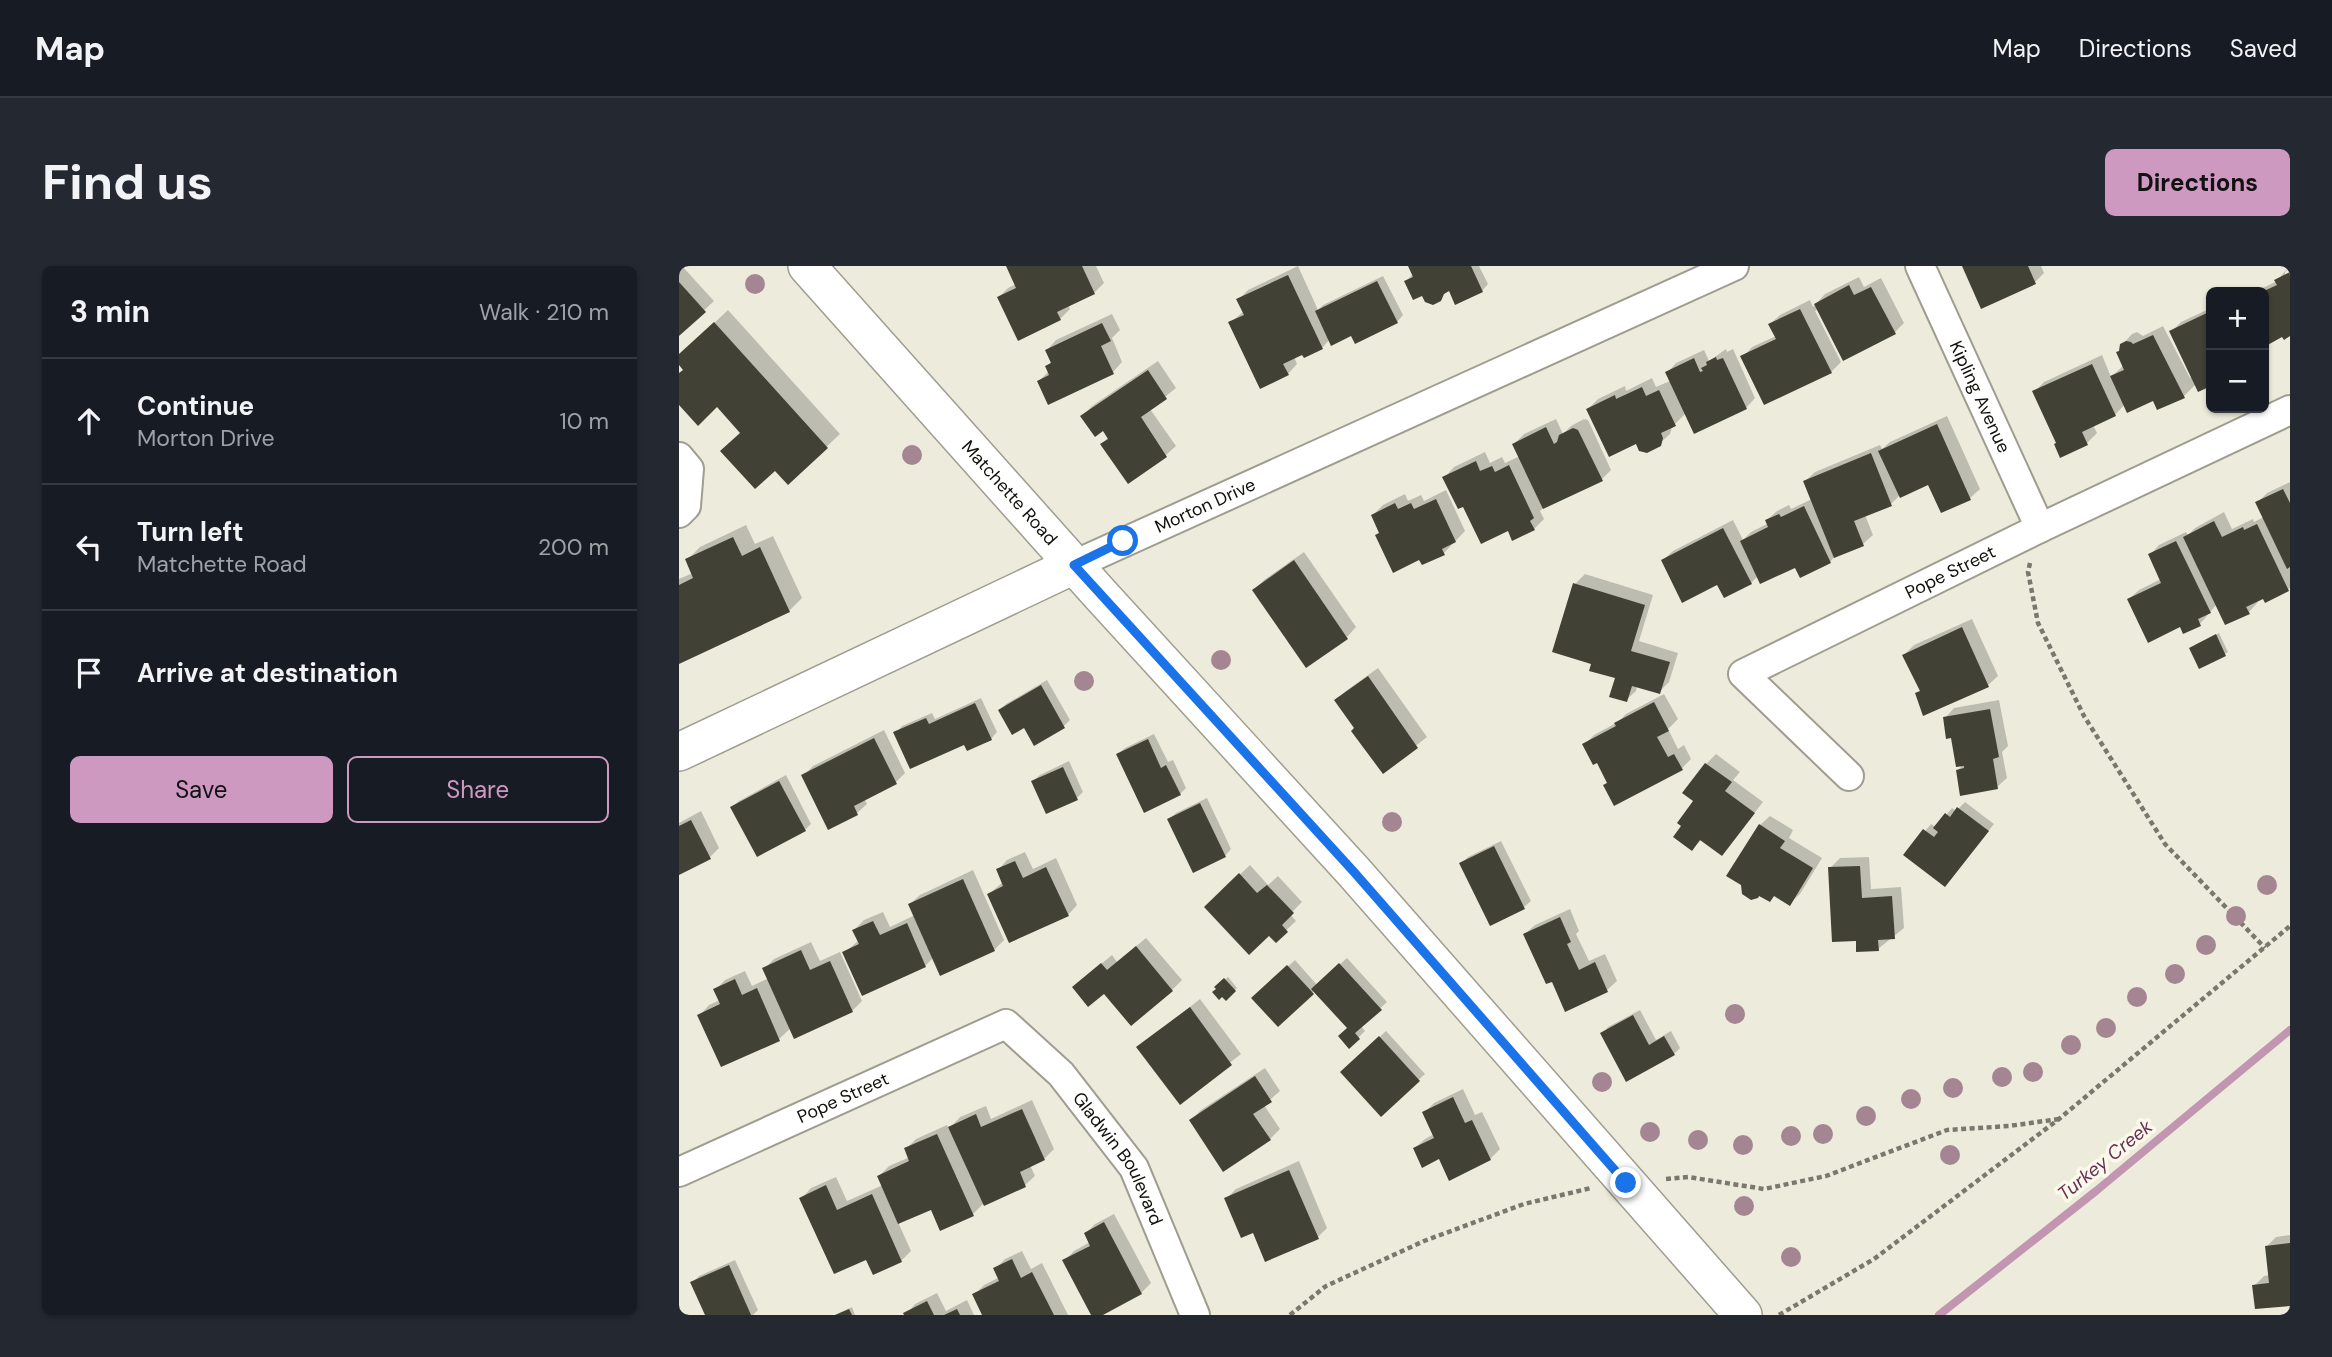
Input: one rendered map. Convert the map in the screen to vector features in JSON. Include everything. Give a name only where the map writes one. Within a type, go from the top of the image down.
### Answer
[{"type":"street","name":"Matchette Road","points":[[807,266],[1074,565],[1354,872],[1743,1315]]},
{"type":"street","name":"Morton Drive","points":[[679,752],[1074,565],[1734,266]]},
{"type":"street","name":"Kipling Avenue","points":[[1920,266],[2040,527]]},
{"type":"street","name":"Pope Street","points":[[1849,776],[1743,674],[2040,527],[2290,410]]},
{"type":"street","points":[[679,457],[689,469],[686,506],[679,513]]},
{"type":"street","name":"Pope Street","points":[[679,1172],[1006,1024]]},
{"type":"street","name":"Gladwin Boulevard","points":[[1006,1024],[1061,1074],[1133,1168],[1195,1315]]},
{"type":"path","points":[[2040,527],[2028,572],[2038,623],[2084,716],[2165,844],[2265,948]]},
{"type":"path","points":[[1779,1315],[1874,1259],[2016,1152],[2290,926]]},
{"type":"building","points":[[1006,266],[1082,266],[1095,294],[1057,312],[1061,320],[1018,341],[997,297],[1016,288]]},
{"type":"building","points":[[1408,266],[1471,266],[1483,292],[1455,305],[1449,291],[1441,301],[1433,305],[1425,302],[1422,296],[1413,300],[1404,281],[1413,277]]},
{"type":"building","points":[[1962,266],[2028,266],[2036,284],[1981,309]]},
{"type":"building","points":[[2290,272],[2290,336],[2269,344],[2269,289],[2277,285],[2274,280]]},
{"type":"building","points":[[1288,275],[1323,349],[1283,364],[1289,375],[1260,389],[1228,322],[1244,315],[1236,299]]},
{"type":"building","points":[[1377,281],[1398,323],[1355,344],[1351,336],[1331,346],[1315,311]]},
{"type":"building","points":[[679,282],[706,312],[679,336]]},
{"type":"building","points":[[1849,285],[1854,295],[1871,287],[1896,334],[1843,361],[1814,304]]},
{"type":"building","points":[[1800,309],[1832,373],[1764,405],[1740,356],[1776,339],[1768,324]]},
{"type":"building","points":[[2206,313],[2206,388],[2198,392],[2169,331]]},
{"type":"building","points":[[714,322],[828,448],[788,485],[775,471],[755,489],[720,451],[740,433],[717,407],[698,426],[679,405],[679,373],[683,370],[679,365],[679,354]]},
{"type":"building","points":[[1102,323],[1111,341],[1101,346],[1114,374],[1048,405],[1037,381],[1049,375],[1045,366],[1051,363],[1045,350]]},
{"type":"building","points":[[2153,335],[2185,398],[2157,410],[2153,401],[2127,413],[2110,376],[2124,370],[2116,352],[2119,351],[2120,344],[2126,341],[2133,344]]},
{"type":"building","points":[[1716,357],[1717,360],[1723,358],[1747,409],[1694,434],[1665,372],[1694,358],[1700,372],[1703,371],[1701,368],[1707,365],[1706,362]]},
{"type":"building","points":[[2092,364],[2116,416],[2082,432],[2088,445],[2060,458],[2032,391]]},
{"type":"building","points":[[1148,370],[1167,399],[1141,417],[1167,457],[1128,484],[1100,444],[1108,439],[1103,431],[1095,437],[1080,416]]},
{"type":"building","points":[[1642,387],[1646,396],[1659,390],[1676,426],[1661,433],[1661,446],[1647,453],[1639,451],[1636,444],[1609,457],[1586,409],[1615,395],[1616,399]]},
{"type":"building","points":[[1937,424],[1971,500],[1941,513],[1928,485],[1900,498],[1878,451]]},
{"type":"building","points":[[1546,427],[1554,444],[1559,435],[1573,428],[1578,430],[1603,481],[1543,509],[1512,444]]},
{"type":"building","points":[[1871,453],[1892,506],[1854,521],[1864,546],[1834,558],[1803,481]]},
{"type":"building","points":[[1476,461],[1480,471],[1492,466],[1495,472],[1509,465],[1534,518],[1530,521],[1535,530],[1512,541],[1508,531],[1481,544],[1463,507],[1458,509],[1442,477]]},
{"type":"building","points":[[2283,489],[2290,503],[2290,567],[2287,569],[2255,502]]},
{"type":"building","points":[[1436,499],[1456,542],[1442,549],[1445,555],[1422,565],[1419,560],[1393,573],[1375,535],[1379,533],[1371,515],[1395,503],[1398,509],[1411,503],[1414,509]]},
{"type":"building","points":[[1804,506],[1831,563],[1800,578],[1795,568],[1760,584],[1740,541],[1768,527],[1765,520],[1779,514],[1781,517]]},
{"type":"building","points":[[2214,521],[2222,537],[2257,524],[2289,591],[2265,603],[2263,599],[2246,607],[2250,614],[2225,625],[2183,537]]},
{"type":"building","points":[[1723,528],[1752,584],[1724,598],[1717,585],[1682,603],[1661,560]]},
{"type":"building","points":[[733,537],[742,556],[760,547],[790,612],[679,664],[679,585],[693,578],[685,559]]},
{"type":"building","points":[[2176,541],[2211,613],[2198,619],[2201,626],[2183,634],[2180,627],[2148,643],[2127,599],[2161,583],[2148,554]]},
{"type":"building","points":[[1294,560],[1348,639],[1306,668],[1252,590]]},
{"type":"building","points":[[1573,583],[1645,605],[1631,651],[1670,662],[1660,694],[1632,686],[1627,702],[1609,697],[1615,678],[1589,671],[1591,664],[1552,652]]},
{"type":"building","points":[[1962,627],[1989,687],[1923,716],[1915,693],[1920,691],[1902,655]]},
{"type":"building","points":[[2216,634],[2226,656],[2199,669],[2189,648]]},
{"type":"building","points":[[1368,676],[1418,748],[1383,774],[1351,731],[1354,728],[1334,700]]},
{"type":"building","points":[[1041,685],[1065,728],[1034,746],[1024,728],[1012,735],[998,710]]},
{"type":"building","points":[[1654,702],[1669,731],[1657,737],[1668,757],[1674,754],[1683,770],[1614,806],[1603,785],[1607,783],[1597,763],[1593,765],[1582,744]]},
{"type":"building","points":[[975,703],[992,740],[967,751],[964,745],[910,769],[893,732],[926,718],[929,724]]},
{"type":"building","points":[[1990,709],[1999,757],[1993,759],[1998,789],[1960,796],[1956,770],[1964,766],[1956,767],[1951,738],[1946,739],[1943,717]]},
{"type":"building","points":[[874,738],[897,784],[854,806],[858,815],[828,830],[801,775]]},
{"type":"building","points":[[1148,739],[1161,768],[1166,765],[1181,795],[1144,813],[1116,754]]},
{"type":"building","points":[[1705,763],[1732,782],[1725,791],[1755,813],[1722,856],[1700,840],[1692,851],[1673,837],[1681,826],[1677,823],[1693,801],[1682,793]]},
{"type":"building","points":[[1063,767],[1078,800],[1046,814],[1031,781]]},
{"type":"building","points":[[779,781],[806,831],[757,857],[730,807]]},
{"type":"building","points":[[1200,803],[1226,857],[1193,873],[1167,819]]},
{"type":"building","points":[[1957,807],[1989,831],[1945,887],[1903,855],[1923,829],[1934,837],[1938,832],[1933,828],[1945,813],[1950,817]]},
{"type":"building","points":[[691,820],[711,859],[679,875],[679,826]]},
{"type":"building","points":[[1759,824],[1785,841],[1780,848],[1813,868],[1790,906],[1774,896],[1770,902],[1759,896],[1751,900],[1742,894],[1741,885],[1726,876]]},
{"type":"building","points":[[1494,846],[1525,909],[1490,926],[1459,863]]},
{"type":"building","points":[[1015,861],[1023,878],[1046,867],[1069,916],[1009,943],[987,894],[1003,886],[996,869]]},
{"type":"building","points":[[1860,866],[1862,898],[1892,896],[1895,939],[1878,940],[1879,951],[1856,952],[1856,941],[1832,942],[1828,867]]},
{"type":"building","points":[[1239,873],[1257,893],[1267,885],[1294,913],[1282,925],[1288,932],[1276,943],[1269,936],[1249,955],[1204,907]]},
{"type":"building","points":[[963,879],[995,951],[940,976],[908,904]]},
{"type":"building","points":[[1560,917],[1571,942],[1567,944],[1579,970],[1595,962],[1608,992],[1565,1012],[1552,982],[1546,984],[1523,934]]},
{"type":"building","points":[[873,921],[880,935],[907,923],[926,967],[862,996],[842,952],[859,944],[852,930]]},
{"type":"building","points":[[1136,946],[1173,991],[1131,1026],[1104,994],[1088,1007],[1072,987],[1101,963],[1107,970]]},
{"type":"building","points":[[801,950],[810,970],[830,961],[853,1012],[794,1039],[762,968]]},
{"type":"building","points":[[1339,963],[1382,1010],[1355,1033],[1360,1039],[1349,1049],[1338,1036],[1347,1028],[1311,989]]},
{"type":"building","points":[[1287,965],[1314,994],[1278,1027],[1251,998]]},
{"type":"building","points":[[1224,978],[1236,991],[1226,1001],[1222,997],[1219,1000],[1212,992]]},
{"type":"building","points":[[735,979],[742,995],[757,988],[780,1041],[721,1067],[697,1015],[720,1004],[713,989]]},
{"type":"building","points":[[1190,1007],[1232,1065],[1180,1105],[1136,1047]]},
{"type":"building","points":[[1633,1015],[1649,1045],[1664,1036],[1675,1055],[1626,1082],[1600,1033]]},
{"type":"building","points":[[1379,1036],[1420,1081],[1381,1117],[1340,1072]]},
{"type":"building","points":[[1255,1076],[1272,1102],[1253,1114],[1271,1140],[1223,1172],[1189,1120]]},
{"type":"building","points":[[1453,1097],[1465,1123],[1472,1120],[1491,1160],[1449,1181],[1439,1159],[1422,1168],[1413,1148],[1434,1138],[1422,1112]]},
{"type":"building","points":[[1022,1109],[1045,1160],[1020,1172],[1026,1187],[984,1206],[948,1127],[976,1114],[981,1127]]},
{"type":"building","points":[[937,1134],[974,1216],[940,1231],[931,1210],[898,1224],[877,1176],[909,1161],[904,1148]]},
{"type":"building","points":[[1289,1170],[1319,1239],[1265,1262],[1253,1233],[1241,1238],[1224,1198]]},
{"type":"building","points":[[826,1185],[837,1210],[872,1194],[902,1262],[873,1275],[866,1260],[834,1274],[799,1198]]},
{"type":"building","points":[[1104,1222],[1142,1294],[1103,1315],[1091,1315],[1062,1260],[1090,1246],[1084,1233]]},
{"type":"building","points":[[2290,1243],[2290,1306],[2255,1309],[2252,1285],[2269,1283],[2265,1246]]},
{"type":"building","points":[[1012,1259],[1021,1278],[1032,1272],[1054,1315],[982,1315],[972,1294],[999,1281],[993,1268]]},
{"type":"building","points":[[729,1265],[751,1315],[705,1315],[690,1282]]},
{"type":"building","points":[[927,1301],[934,1315],[904,1315],[903,1313]]},
{"type":"building","points":[[849,1309],[852,1315],[835,1315]]},
{"type":"building","points":[[957,1309],[960,1315],[944,1315]]},
{"type":"waterway","name":"Turkey Creek","points":[[1939,1315],[2096,1191],[2290,1030]]},
{"type":"route","points":[[1123,541],[1074,565],[1354,872],[1626,1183]]}]
